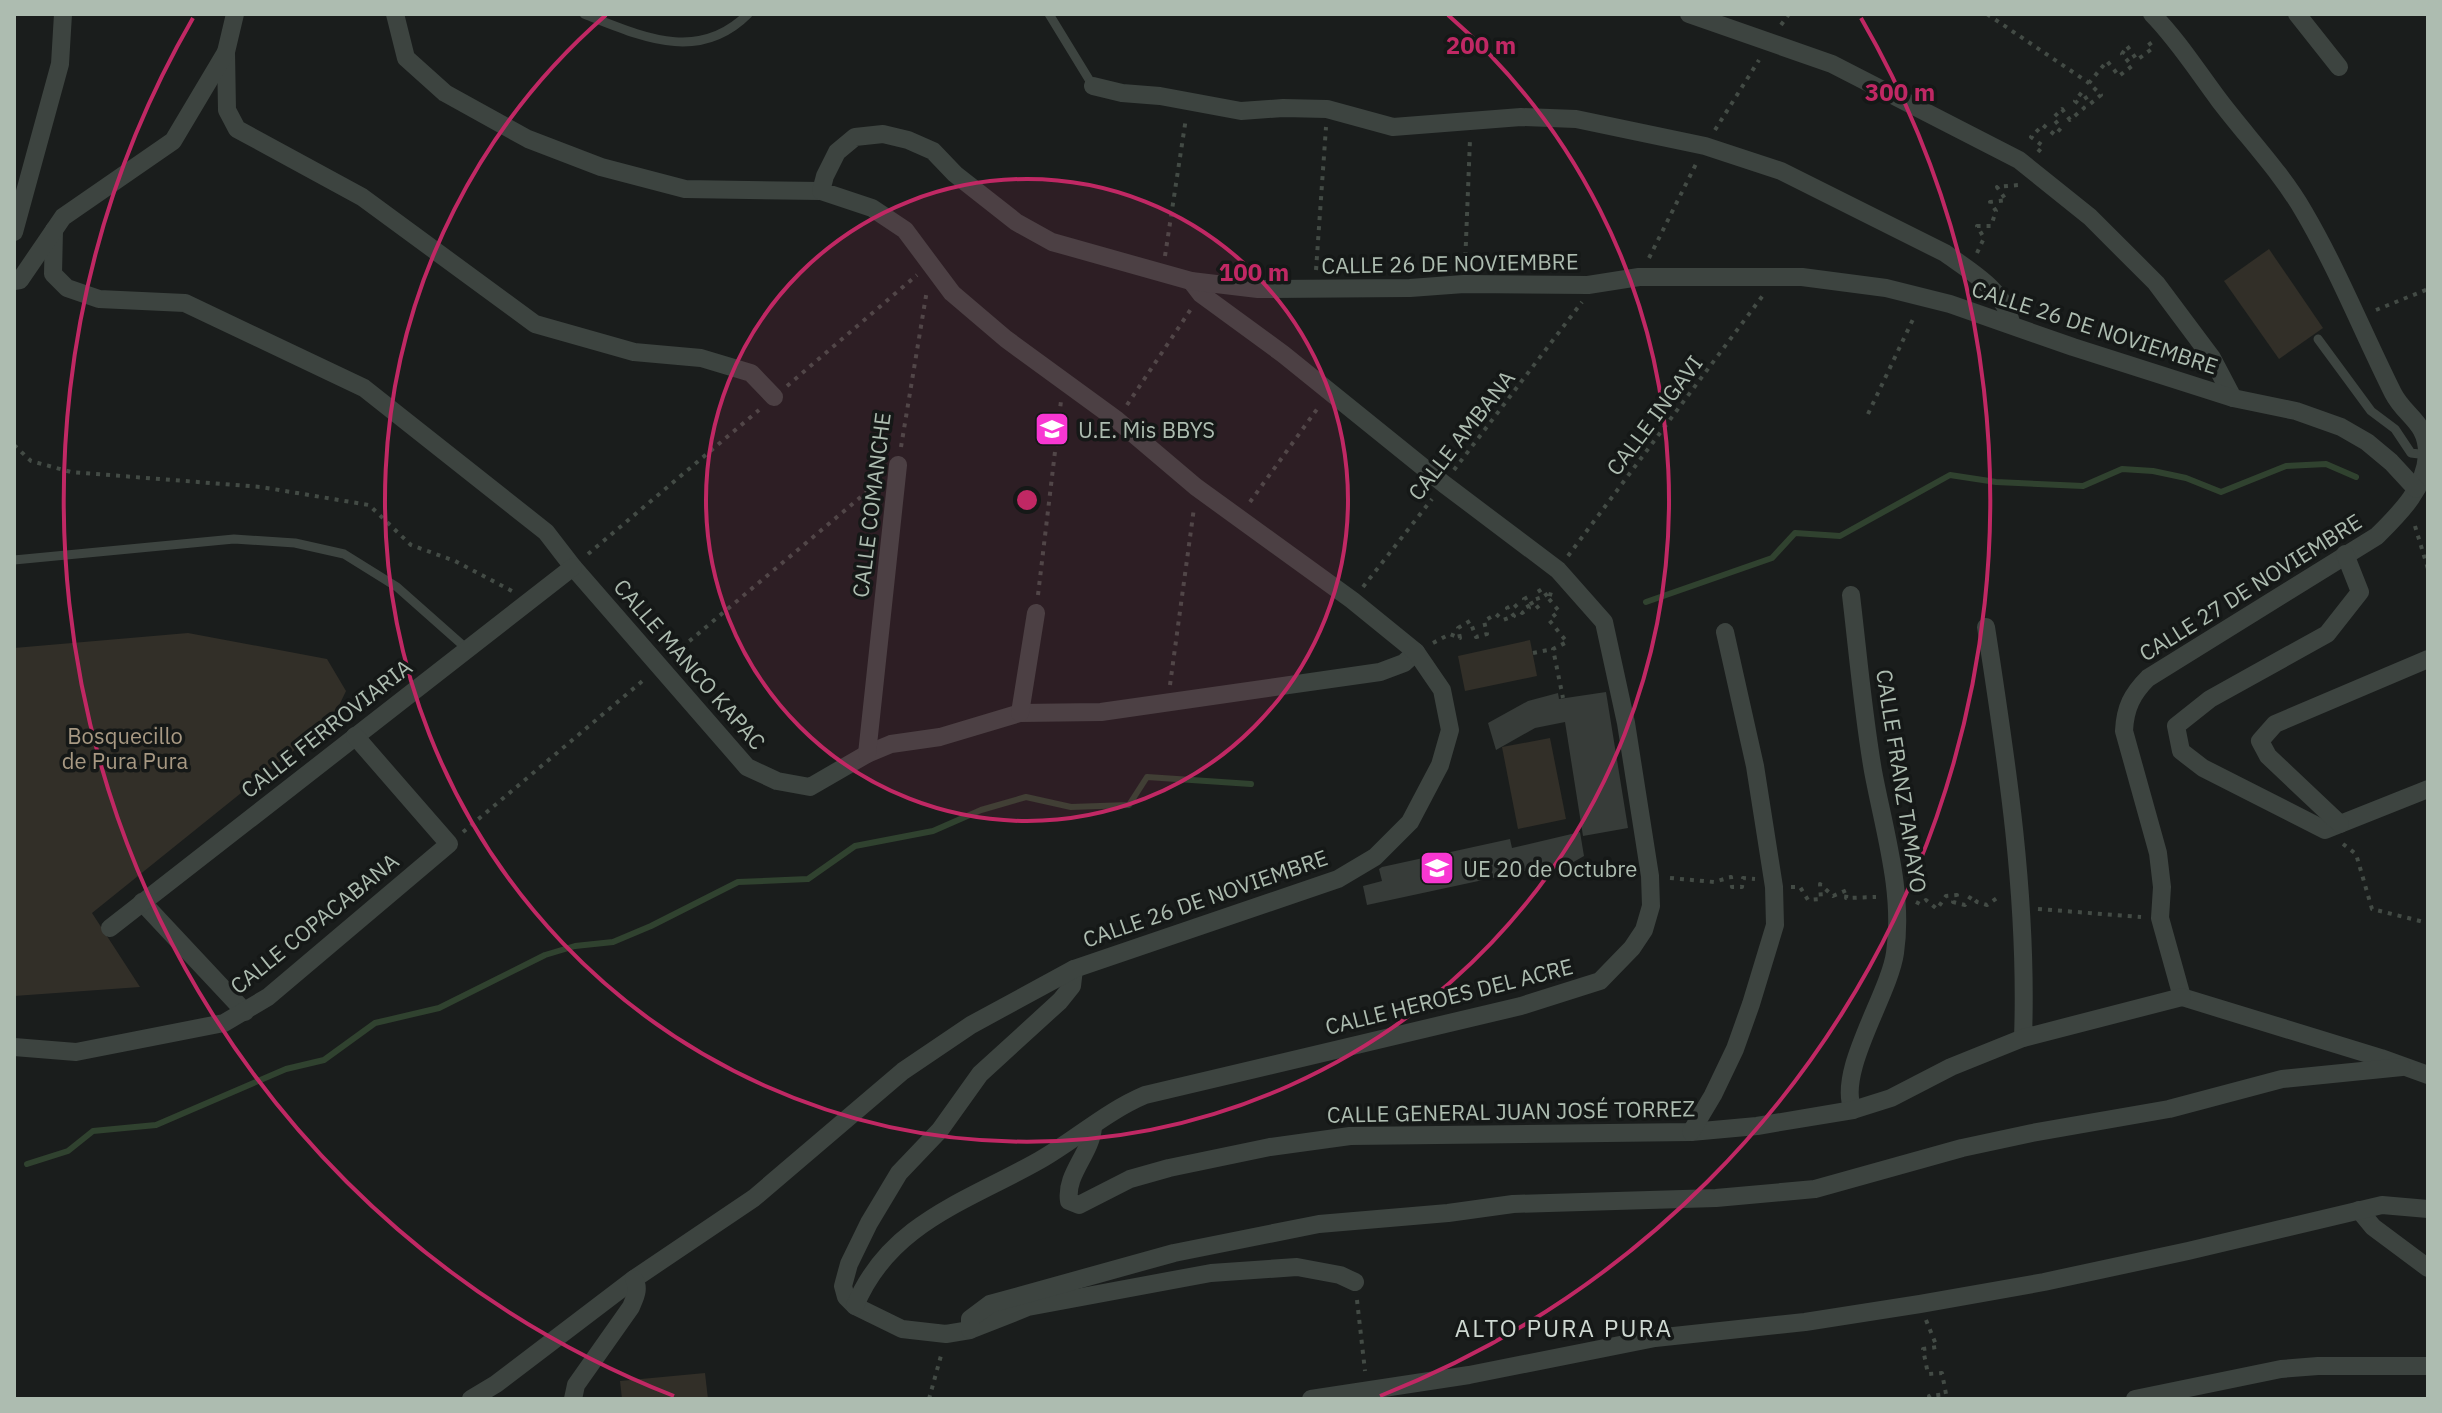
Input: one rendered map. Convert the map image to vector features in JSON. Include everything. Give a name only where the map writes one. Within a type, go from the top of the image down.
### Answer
[{"type":"street","points":[[14,232],[60,64],[63,14]]},
{"type":"street","points":[[235,14],[226,52],[227,110],[237,129],[362,197],[535,324],[634,352],[701,358],[751,373],[774,397]]},
{"type":"street","points":[[395,14],[406,58],[445,93],[528,139],[601,167],[685,189],[821,191]]},
{"type":"street","points":[[1689,14],[1832,64],[1951,123],[2027,166],[2090,217],[2156,283],[2212,358],[2233,398]]},
{"type":"street","points":[[2152,14],[2276,170],[2303,210],[2359,317],[2395,396],[2420,425],[2425,435],[2427,455]]},
{"type":"street","points":[[2297,14],[2339,67]]},
{"type":"street","points":[[14,281],[20,280],[63,217],[173,141],[226,52]]},
{"type":"street","points":[[1093,86],[1241,111],[1327,109],[1393,127],[1521,117],[1576,119],[1705,146],[1781,171],[1945,253],[2000,298],[2009,311],[2011,324]]},
{"type":"street","name":"CALLE 26 DE NOVIEMBRE","points":[[471,1399],[496,1384],[634,1279],[754,1198],[903,1071],[971,1025],[1074,969],[1338,879],[1375,857],[1410,822],[1440,765],[1450,730],[1442,690],[1416,652],[1352,600],[1196,487],[1117,420],[1063,383],[952,293],[905,230],[872,208],[821,191],[837,152],[855,137],[883,134],[908,140],[933,151],[955,174],[1016,222],[1052,242],[1163,274],[1196,287],[1410,288],[1464,284],[1588,285],[1639,277],[1802,277],[1886,288],[2011,324],[2233,398],[2296,411],[2341,427],[2367,442],[2391,462],[2412,497]]},
{"type":"street","name":"CALLE MANCO KAPAC","points":[[54,230],[53,274],[67,288],[99,299],[185,303],[364,388],[546,532],[747,767],[777,781],[810,787],[867,754],[899,741],[940,737],[1020,713],[1101,712],[1380,672],[1404,663],[1416,652]]},
{"type":"street","name":"CALLE HEROES DEL ACRE","points":[[855,1306],[889,1251],[908,1234],[949,1207],[1039,1161],[1124,1104],[1145,1095],[1521,1006],[1575,990],[1600,981],[1632,948],[1644,930],[1651,906],[1650,876],[1626,723],[1604,622],[1558,570],[1444,484],[1196,287]]},
{"type":"street","name":"CALLE 27 DE NOVIEMBRE","points":[[2182,997],[2160,918],[2162,887],[2158,853],[2128,747],[2125,713],[2137,689],[2148,678],[2377,536],[2412,497],[2427,455]]},
{"type":"street","name":"CALLE COMANCHE","points":[[867,754],[898,465]]},
{"type":"street","points":[[2345,554],[2360,592],[2327,634],[2210,699],[2176,726],[2181,751],[2203,768],[2332,827],[2428,789]]},
{"type":"street","name":"CALLE FERROVIARIA","points":[[110,928],[573,567]]},
{"type":"street","name":"CALLE FRANZ TAMAYO","points":[[1851,595],[1872,767],[1897,896],[1895,954],[1854,1064],[1849,1085],[1849,1103],[1853,1110]]},
{"type":"street","points":[[1020,713],[1036,613]]},
{"type":"street","points":[[1986,627],[2004,740],[2023,908],[2026,973],[2023,1038]]},
{"type":"street","points":[[1691,1132],[1735,1049],[1775,925],[1774,887],[1755,766],[1725,632]]},
{"type":"street","points":[[2332,827],[2268,756],[2260,741],[2275,724],[2428,659]]},
{"type":"street","name":"CALLE COPACABANA","points":[[14,1047],[76,1052],[224,1023],[268,997],[449,844],[355,736]]},
{"type":"street","points":[[142,902],[245,1012]]},
{"type":"street","points":[[1074,969],[1072,986],[1060,1001],[980,1074],[940,1130],[899,1173],[849,1264],[843,1286],[846,1297],[855,1306],[902,1329],[946,1334],[970,1330],[1028,1307],[1211,1273],[1297,1267],[1340,1275],[1355,1282]]},
{"type":"street","points":[[2182,997],[2428,1075]]},
{"type":"street","name":"CALLE GENERAL JUAN JOSÉ TORREZ","points":[[1093,1127],[1092,1141],[1067,1189],[1069,1201],[1079,1205],[1130,1179],[1169,1168],[1270,1147],[1350,1136],[1691,1132],[1757,1126],[1853,1110],[1891,1098],[1951,1067],[2023,1038],[2182,997]]},
{"type":"street","points":[[970,1330],[970,1319],[990,1304],[1174,1253],[1319,1224],[1513,1204],[1716,1198],[1815,1189],[1962,1148],[2169,1109],[2282,1079],[2402,1067]]},
{"type":"street","points":[[1311,1399],[1469,1375],[1655,1338],[1805,1322],[1920,1304],[2173,1254],[2382,1205],[2428,1209]]},
{"type":"street","points":[[2359,1210],[2373,1227],[2428,1268]]},
{"type":"street","points":[[573,1399],[576,1385],[631,1307],[637,1293],[634,1279]]},
{"type":"street","points":[[2135,1399],[2281,1369],[2428,1366]]},
{"type":"lane","points":[[584,14],[638,35],[682,43],[702,42],[733,29],[748,14]]},
{"type":"lane","points":[[1049,14],[1093,86]]},
{"type":"lane","points":[[2318,339],[2371,411],[2395,429],[2411,453],[2427,455]]},
{"type":"lane","points":[[14,560],[234,539],[295,543],[344,554],[397,587],[467,649]]},
{"type":"path","points":[[1987,14],[2089,83],[2101,95],[2090,104],[2082,92],[2075,101],[2084,108],[2070,120],[2062,109],[2053,118],[2061,128],[2055,135],[2043,125],[2031,137],[2043,146],[2027,166]]},
{"type":"path","points":[[2089,83],[2107,61],[2119,76],[2132,66],[2122,54],[2127,46],[2137,60],[2153,48],[2143,35],[2152,28],[2159,34],[2165,30]]},
{"type":"path","points":[[1163,274],[1188,101]]},
{"type":"path","points":[[1315,289],[1327,109]]},
{"type":"path","points":[[1464,284],[1471,120]]},
{"type":"path","points":[[1969,270],[1984,238],[1977,226],[1991,226],[1996,211],[1990,202],[2006,200],[1997,187],[2019,186],[2009,180]]},
{"type":"path","points":[[573,567],[931,264]]},
{"type":"path","name":"CALLE COMANCHE","points":[[898,465],[931,264]]},
{"type":"path","name":"CALLE INGAVI","points":[[1549,599],[1558,570],[1761,301],[1769,277]]},
{"type":"path","name":"CALLE AMBANA","points":[[1352,600],[1583,302],[1588,285]]},
{"type":"path","points":[[1117,420],[1196,287]]},
{"type":"path","points":[[2359,317],[2428,289]]},
{"type":"path","points":[[1868,414],[1923,298]]},
{"type":"path","points":[[1036,613],[1063,383]]},
{"type":"path","points":[[1239,516],[1330,391]]},
{"type":"path","points":[[14,445],[31,461],[71,472],[261,487],[369,505],[411,545],[455,561],[530,600]]},
{"type":"path","points":[[1168,704],[1196,487]]},
{"type":"path","points":[[2412,497],[2428,569]]},
{"type":"path","points":[[1416,652],[1450,634],[1460,638],[1458,628],[1470,621],[1476,637],[1487,634],[1484,621],[1496,614],[1503,620],[1514,616],[1507,608],[1514,604],[1522,613],[1529,608],[1524,599],[1528,597],[1535,609],[1540,605],[1536,593],[1542,589],[1559,611],[1549,620],[1567,642],[1533,653]]},
{"type":"path","points":[[1553,649],[1563,698]]},
{"type":"path","points":[[2332,827],[2356,854],[2372,909],[2428,923]]},
{"type":"path","points":[[1355,1282],[1367,1389]]},
{"type":"path","points":[[1920,1304],[1937,1347],[1923,1349],[1928,1374],[1942,1373],[1946,1394],[1929,1396],[1930,1399]]},
{"type":"path","points":[[929,1399],[946,1334]]},
{"type":"green space","points":[[2269,249],[2323,328],[2279,359],[2224,281]]},
{"type":"green space","name":"Bosquecillo de Pura Pura","points":[[188,633],[327,659],[346,691],[332,720],[92,913],[140,987],[14,996],[14,648]]},
{"type":"green space","points":[[1530,640],[1537,676],[1465,691],[1458,656]]},
{"type":"green space","points":[[1550,738],[1566,819],[1518,829],[1502,747]]},
{"type":"green space","points":[[705,1373],[708,1399],[622,1399],[620,1381]]},
{"type":"building","points":[[1606,692],[1628,828],[1583,836],[1565,722],[1535,728],[1496,750],[1488,723],[1528,701],[1558,693],[1559,699]]},
{"type":"building","points":[[1580,832],[1584,856],[1556,872],[1555,866],[1548,869],[1548,866],[1367,905],[1363,886],[1382,881],[1379,869],[1382,867],[1510,839],[1512,848]]},
{"type":"waterway","points":[[1646,602],[1772,558],[1795,533],[1840,536],[1950,475],[1996,482],[2083,486],[2122,469],[2186,478],[2221,492],[2286,466],[2326,464],[2356,477]]},
{"type":"waterway","points":[[27,1164],[68,1151],[93,1131],[156,1125],[286,1069],[324,1060],[375,1023],[439,1008],[545,955],[575,946],[613,942],[738,882],[808,879],[855,846],[933,831],[981,810],[1026,797],[1071,807],[1129,805],[1147,777],[1251,784]]},
{"type":"place","name":"U.E. Mis BBYS","points":[[1052,429]]},
{"type":"place","name":"UE 20 de Octubre","points":[[1437,868]]},
{"type":"district","name":"ALTO PURA PURA","points":[[1564,1328]]}]
